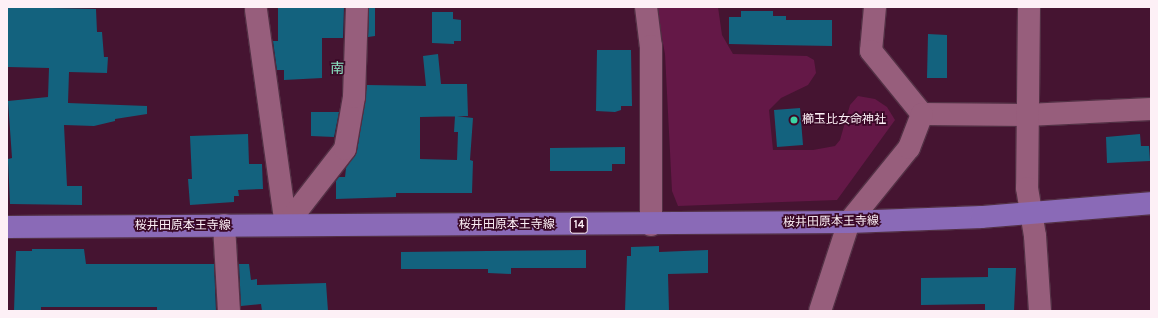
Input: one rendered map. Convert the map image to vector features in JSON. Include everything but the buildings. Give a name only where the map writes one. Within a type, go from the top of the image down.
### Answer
[{"type":"main road","name":"桜井田原本王寺線","points":[[7,227],[849,222],[1031,213],[1151,203]]},
{"type":"street","points":[[286,225],[345,149],[354,97],[357,7]]},
{"type":"street","points":[[646,7],[651,46],[651,224]]},
{"type":"street","points":[[875,7],[871,51],[922,114]]},
{"type":"street","points":[[1029,7],[1027,188],[1036,243],[1040,311]]},
{"type":"street","points":[[256,10],[286,225]]},
{"type":"street","points":[[922,114],[1027,115],[1151,109]]},
{"type":"street","points":[[820,311],[849,222],[909,148],[922,114]]},
{"type":"street","points":[[224,225],[229,311]]},
{"type":"shaded area","points":[[656,7],[718,7],[722,35],[733,54],[807,56],[814,60],[816,73],[808,85],[781,98],[769,110],[773,150],[813,150],[835,146],[840,140],[850,105],[858,96],[875,99],[887,107],[895,120],[837,200],[678,206],[672,191],[665,54]]},
{"type":"place","name":"櫛玉比女命神社","points":[[794,120]]},
{"type":"district","name":"南","points":[[337,69]]}]
